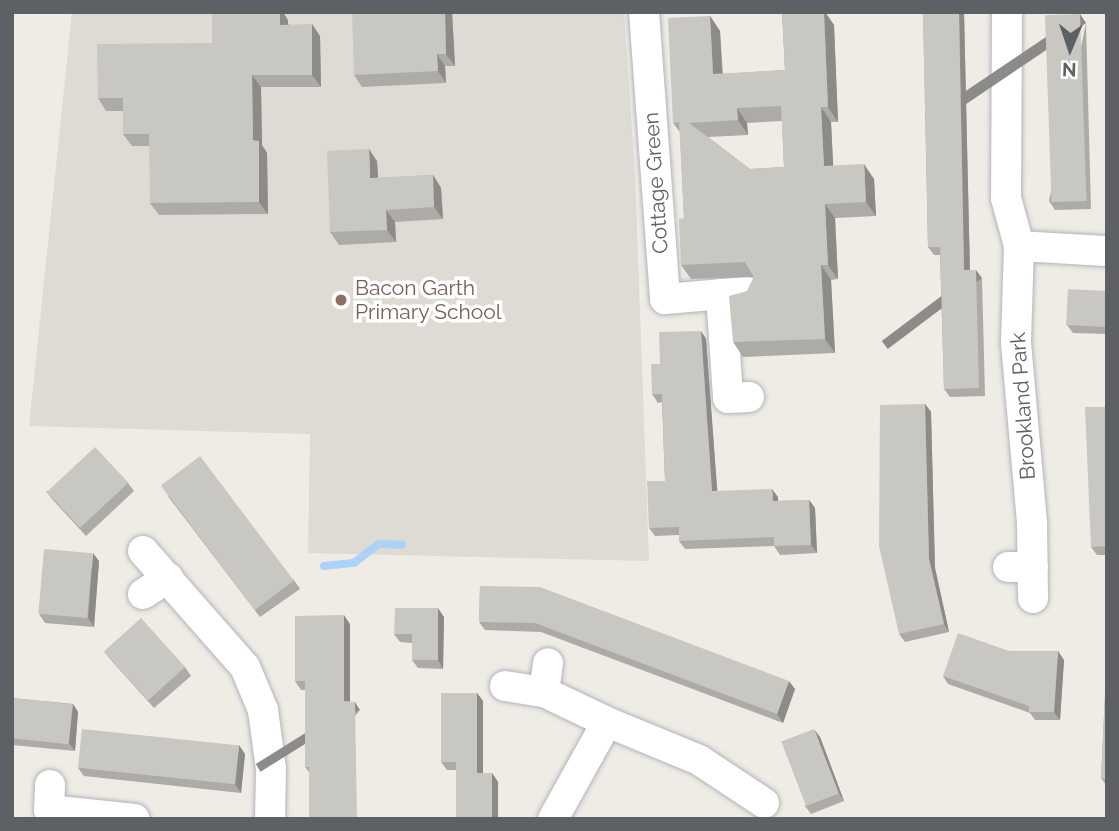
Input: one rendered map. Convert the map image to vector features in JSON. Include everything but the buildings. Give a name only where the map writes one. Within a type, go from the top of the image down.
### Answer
[{"type":"street","name":"Cottage Green","points":[[644,12],[665,299],[734,293],[728,398],[749,397]]},
{"type":"street","name":"Brookland Park","points":[[1007,12],[1006,198],[1019,246],[1016,342],[1020,567],[1033,598]]},
{"type":"street","points":[[1019,246],[1107,251]]},
{"type":"street","points":[[143,551],[156,586],[245,667],[263,710],[271,769],[270,819]]},
{"type":"street","points":[[505,686],[546,677],[607,722],[699,760],[747,802]]},
{"type":"street","points":[[553,819],[607,722]]},
{"type":"street","points":[[50,785],[49,810],[135,819]]},
{"type":"shaded area","name":"Bacon Garth Primary School","points":[[72,12],[624,12],[635,174],[649,561],[308,553],[310,434],[29,426]]},
{"type":"waterway","points":[[324,566],[354,563],[378,544],[402,545]]},
{"type":"place","name":"Bacon Garth Primary School","points":[[341,300]]}]
